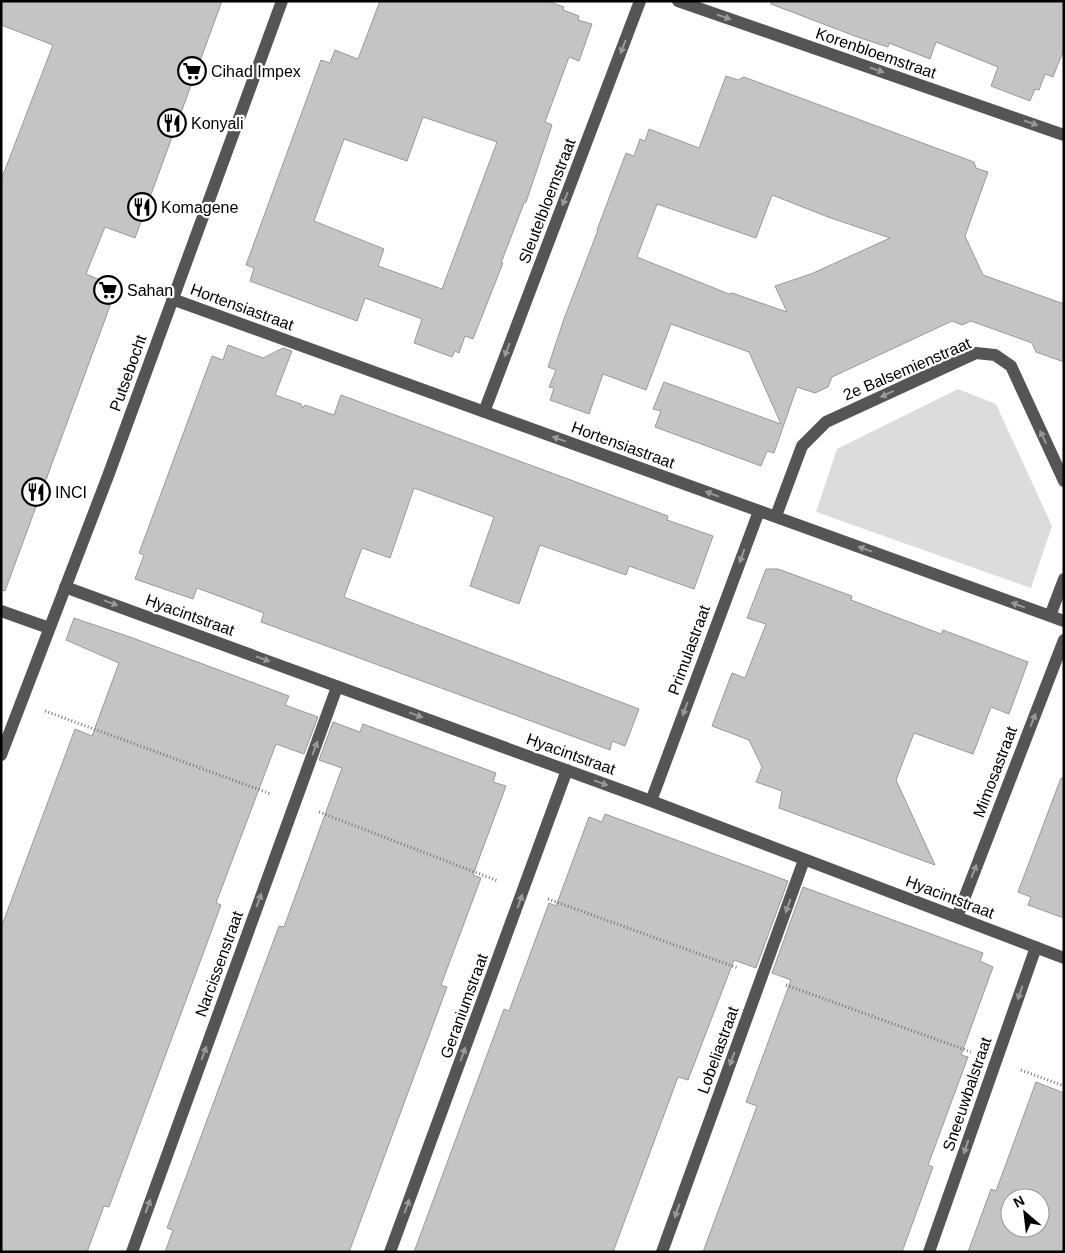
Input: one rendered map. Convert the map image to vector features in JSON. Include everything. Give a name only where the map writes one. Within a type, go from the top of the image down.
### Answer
[{"type":"street","name":"Putsebocht","points":[[1,755],[108,476],[282,1]]},
{"type":"street","name":"Sleutelbloemstraat","points":[[484,412],[640,1]]},
{"type":"street","name":"Korenbloemstraat","points":[[678,1],[1064,135]]},
{"type":"street","name":"Hortensiastraat","points":[[172,299],[1064,621]]},
{"type":"street","name":"2e Balsemienstraat","points":[[776,516],[802,446],[826,422],[976,353],[995,355],[1010,366],[1064,481]]},
{"type":"street","name":"Primulastraat","points":[[651,801],[759,511]]},
{"type":"street","points":[[1050,616],[1064,579]]},
{"type":"street","name":"Hyacintstraat","points":[[65,587],[651,801],[1064,958]]},
{"type":"street","points":[[1,610],[49,628]]},
{"type":"street","name":"Mimosastraat","points":[[957,917],[1064,640]]},
{"type":"street","name":"Narcissenstraat","points":[[132,1252],[337,686]]},
{"type":"street","name":"Geraniumstraat","points":[[390,1252],[567,770]]},
{"type":"street","name":"Lobeliastraat","points":[[662,1252],[804,860]]},
{"type":"street","name":"Sneeuwbalstraat","points":[[929,1252],[1036,947]]},
{"type":"shaded area","points":[[958,389],[996,404],[1052,526],[1031,588],[816,512],[837,449]]},
{"type":"building","points":[[1,1],[222,1],[135,238],[105,227],[86,274],[117,287],[5,591],[1,590],[1,180],[53,45],[1,25]]},
{"type":"building","points":[[380,1],[547,1],[564,7],[563,10],[579,16],[578,20],[592,24],[579,61],[569,57],[545,122],[552,125],[526,202],[524,203],[473,339],[465,336],[459,353],[455,351],[452,357],[414,343],[422,319],[365,298],[357,321],[250,281],[254,268],[246,265],[321,60],[330,63],[335,50],[358,59]],"holes":[[[423,117],[497,142],[442,289],[378,266],[384,249],[314,221],[344,139],[407,161]]]},
{"type":"building","points":[[771,1],[1064,1],[1064,49],[1053,77],[1045,74],[1039,90],[1035,89],[1030,101],[991,86],[998,67],[936,42],[930,59],[889,43],[888,47],[860,38],[771,4]]},
{"type":"building","points":[[726,76],[738,80],[744,77],[974,162],[976,168],[988,172],[965,236],[983,275],[1064,304],[1064,362],[1036,352],[1032,343],[971,321],[962,325],[952,321],[832,377],[828,387],[815,393],[797,387],[774,453],[767,451],[761,466],[655,427],[661,411],[653,409],[664,382],[781,424],[749,352],[671,324],[646,390],[603,374],[589,414],[550,400],[554,388],[549,387],[556,370],[548,367],[626,153],[634,156],[640,139],[645,141],[649,129],[699,148]],"holes":[[[772,195],[890,238],[811,274],[775,286],[787,312],[732,293],[729,294],[637,257],[657,204],[756,238]]]},
{"type":"building","points":[[228,345],[263,358],[283,348],[292,351],[275,395],[301,404],[303,408],[305,405],[334,415],[341,395],[668,516],[667,520],[713,536],[694,589],[629,566],[626,575],[540,545],[519,604],[470,586],[494,517],[414,488],[390,558],[362,548],[344,597],[639,709],[625,746],[612,741],[610,750],[261,622],[264,613],[197,588],[193,599],[135,579],[144,555],[139,553],[212,356],[223,360]]},
{"type":"building","points":[[766,569],[778,569],[852,596],[851,600],[941,634],[943,630],[1028,662],[1009,714],[991,707],[973,754],[914,733],[896,780],[935,865],[779,808],[782,791],[756,782],[762,767],[749,740],[712,726],[732,673],[745,678],[766,624],[747,618]]},
{"type":"building","points":[[74,618],[289,696],[285,705],[318,717],[304,754],[276,744],[216,903],[221,905],[109,1207],[104,1206],[87,1252],[1,1252],[1,928],[75,729],[92,736],[119,663],[66,640]]},
{"type":"building","points":[[333,722],[360,732],[363,724],[496,773],[493,782],[506,786],[473,875],[481,878],[441,985],[447,987],[349,1252],[165,1252],[173,1230],[167,1228],[279,926],[284,927],[342,768],[319,760]]},
{"type":"building","points":[[1061,778],[1064,779],[1064,918],[1028,905],[1031,897],[1018,892]]},
{"type":"building","points":[[605,814],[788,881],[756,968],[734,960],[688,1080],[678,1077],[613,1252],[414,1252],[504,1009],[509,1011],[549,903],[556,906],[589,817],[602,822]]},
{"type":"building","points":[[803,887],[983,953],[980,961],[993,967],[961,1055],[968,1057],[928,1165],[933,1167],[902,1252],[703,1252],[757,1106],[746,1102],[791,980],[772,973]]},
{"type":"building","points":[[1036,1082],[1064,1093],[1064,1252],[968,1252],[991,1189],[996,1191]]},
{"type":"place","name":"Cihad Impex","points":[[192,71]]},
{"type":"place","name":"Konyali","points":[[172,123]]},
{"type":"place","name":"Komagene","points":[[142,207]]},
{"type":"place","name":"Sahan","points":[[108,290]]},
{"type":"place","name":"INCI","points":[[36,492]]}]
